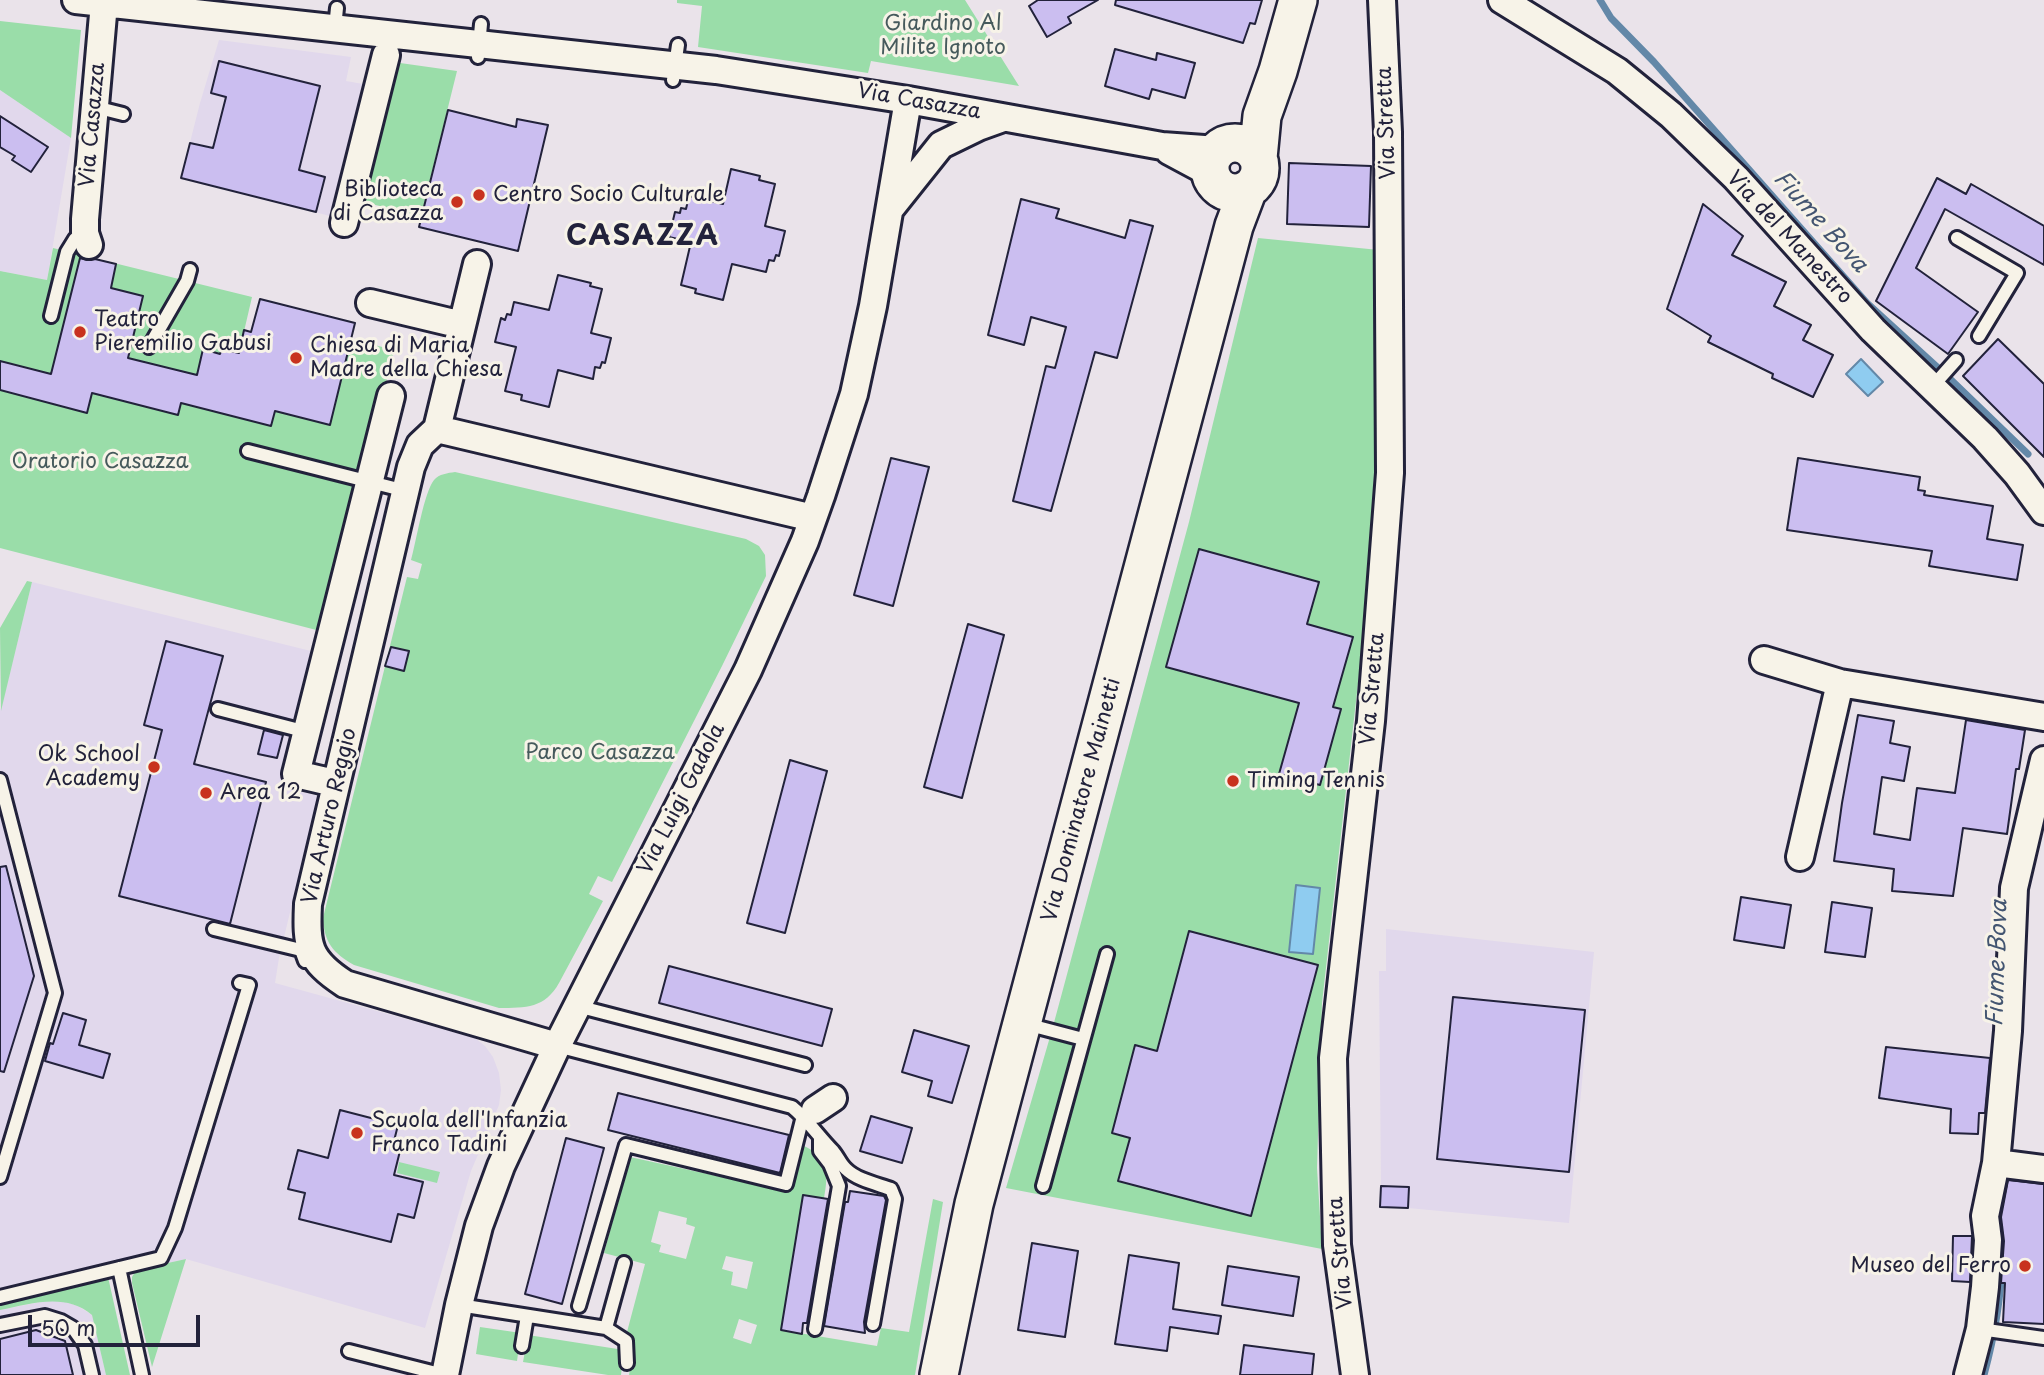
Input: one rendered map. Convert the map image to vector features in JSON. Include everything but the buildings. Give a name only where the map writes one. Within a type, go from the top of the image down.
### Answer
[{"type":"street","name":"Via Casazza","points":[[76,0],[336,18],[479,42],[675,63],[908,100],[1161,146],[1231,167]]},
{"type":"street","points":[[1231,167],[1262,116],[1298,0]]},
{"type":"street","name":"Via Stretta","points":[[1355,1375],[1337,1245],[1327,1114],[1371,721],[1390,473],[1388,132],[1382,0]]},
{"type":"street","name":"Via del Manestro","points":[[1502,0],[1617,71],[1671,115],[1736,178],[1873,330],[1936,382],[2017,474],[2044,511]]},
{"type":"street","name":"Via Casazza","points":[[87,239],[95,107],[106,2]]},
{"type":"street","points":[[344,223],[386,55]]},
{"type":"street","name":"Via Luigi Gadola","points":[[444,1375],[479,1226],[501,1166],[556,1046],[748,670],[813,518],[854,394],[873,306],[908,100]]},
{"type":"street","name":"Via Luigi Gadola","points":[[888,212],[941,145],[1005,117]]},
{"type":"street","name":"Via Dominatore Mainetti","points":[[939,1375],[974,1204],[1234,226],[1231,167]]},
{"type":"street","name":"Via Arturo Reggio","points":[[326,972],[312,954],[307,931],[308,904],[411,467],[420,445],[437,429],[477,264]]},
{"type":"street","points":[[370,303],[461,325]]},
{"type":"street","points":[[330,782],[296,774],[391,396]]},
{"type":"street","points":[[437,429],[813,518]]},
{"type":"street","points":[[1764,660],[1840,683],[2044,717]]},
{"type":"street","points":[[1800,858],[1840,683]]},
{"type":"street","points":[[1968,1375],[1983,1330],[1988,1240],[1985,1216],[1996,1163],[2008,1031],[2014,888],[2044,760]]},
{"type":"street","points":[[326,972],[345,984],[556,1046]]},
{"type":"street","points":[[1996,1163],[2044,1169]]},
{"type":"lane","points":[[95,107],[123,114]]},
{"type":"lane","points":[[1957,238],[2017,273],[1979,336]]},
{"type":"lane","points":[[51,316],[67,252],[75,239],[87,239]]},
{"type":"lane","points":[[149,347],[187,281],[190,270]]},
{"type":"lane","points":[[1936,382],[1956,360]]},
{"type":"lane","points":[[248,451],[406,491]]},
{"type":"lane","points":[[218,709],[307,732]]},
{"type":"lane","points":[[0,780],[54,993],[33,1084],[13,1148],[0,1177]]},
{"type":"lane","points":[[214,929],[302,950],[303,959],[313,969],[326,972]]},
{"type":"lane","points":[[1043,1186],[1107,954]]},
{"type":"lane","points":[[209,1098],[249,985],[240,983]]},
{"type":"lane","points":[[161,1258],[175,1227],[179,1195],[237,1006],[232,1005]]},
{"type":"lane","points":[[576,1006],[805,1065]]},
{"type":"lane","points":[[1023,1023],[1083,1040]]},
{"type":"lane","points":[[556,1046],[793,1107],[817,1108]]},
{"type":"lane","points":[[815,1329],[839,1186],[830,1164],[820,1151],[817,1108]]},
{"type":"lane","points":[[579,1306],[626,1145],[786,1184],[817,1108]]},
{"type":"lane","points":[[820,1139],[835,1153],[845,1169],[891,1189],[895,1199],[873,1324]]},
{"type":"lane","points":[[146,1254],[161,1258]]},
{"type":"lane","points":[[0,1297],[23,1286],[161,1258]]},
{"type":"lane","points":[[606,1328],[624,1263]]},
{"type":"lane","points":[[119,1268],[142,1375]]},
{"type":"lane","points":[[459,1305],[606,1328],[626,1341],[627,1363]]},
{"type":"lane","points":[[0,1325],[45,1315],[61,1321],[73,1328],[85,1345],[92,1375]]},
{"type":"lane","points":[[522,1346],[527,1316]]},
{"type":"lane","points":[[1983,1330],[2044,1338]]},
{"type":"lane","points":[[349,1351],[444,1375]]},
{"type":"shaded area","points":[[219,40],[351,57],[346,81],[363,84],[330,216],[181,178]]},
{"type":"shaded area","points":[[0,90],[71,138],[47,280],[0,271]]},
{"type":"shaded area","points":[[32,582],[319,653],[286,788],[318,796],[275,983],[475,1038],[493,1057],[499,1073],[499,1105],[471,1171],[425,1328],[186,1259],[0,1301],[0,708]]},
{"type":"shaded area","points":[[1386,929],[1594,952],[1569,1223],[1408,1208],[1409,1187],[1381,1186],[1379,971],[1386,971]]},
{"type":"shaded area","points":[[46,1301],[63,1301],[92,1315],[106,1375],[0,1375],[0,1310]]},
{"type":"green space","name":"Giardino Al Milite Ignoto","points":[[677,0],[965,0],[1019,86],[871,61],[868,73],[698,47],[702,6],[677,3]]},
{"type":"green space","points":[[0,21],[81,30],[71,138],[0,90]]},
{"type":"green space","points":[[393,62],[457,71],[421,216],[359,201]]},
{"type":"green space","name":"Timing Tennis","points":[[1258,238],[1379,250],[1372,559],[1322,1003],[1317,1168],[1322,1249],[1006,1188],[1052,1030],[1189,522]]},
{"type":"green space","name":"Oratorio Casazza","points":[[53,248],[252,297],[239,353],[222,349],[220,354],[203,350],[199,365],[216,370],[186,384],[181,403],[271,426],[275,411],[330,425],[351,339],[394,350],[324,632],[0,548],[0,271],[47,280]]},
{"type":"green space","name":"Parco Casazza","points":[[455,472],[746,539],[759,546],[765,555],[766,576],[612,882],[598,876],[589,894],[603,901],[554,991],[541,1002],[526,1007],[499,1008],[354,965],[340,956],[325,934],[323,918],[407,577],[418,579],[422,564],[411,560],[424,506],[434,480],[441,475]]},
{"type":"green space","points":[[27,581],[32,582],[1,711],[0,628]]},
{"type":"green space","points":[[802,1145],[811,1149],[822,1160],[826,1173],[826,1189],[824,1198],[803,1195],[781,1330],[877,1346],[881,1328],[909,1332],[933,1199],[943,1202],[915,1375],[629,1375],[632,1356],[627,1332],[645,1264],[604,1253],[630,1157],[790,1192]],"holes":[[[659,1211],[687,1218],[686,1224],[695,1227],[686,1259],[659,1252],[661,1245],[651,1242]],[[726,1256],[753,1262],[747,1289],[731,1285],[733,1272],[722,1269]],[[739,1319],[757,1325],[751,1344],[733,1338]]]},
{"type":"green space","points":[[399,1162],[440,1172],[437,1183],[397,1173]]},
{"type":"green space","points":[[186,1259],[152,1367],[132,1277],[136,1270]]},
{"type":"green space","points":[[108,1277],[130,1375],[106,1375],[92,1315],[82,1308],[48,1302],[0,1310],[0,1301]]},
{"type":"green space","points":[[480,1327],[521,1333],[517,1361],[476,1354]]},
{"type":"green space","points":[[528,1335],[624,1350],[621,1375],[523,1362]]},
{"type":"water","points":[[1861,359],[1883,382],[1868,396],[1846,374]]},
{"type":"water","points":[[1296,885],[1320,888],[1313,954],[1289,952]]},
{"type":"waterway","name":"Fiume Bova","points":[[1600,0],[1611,18],[1654,62],[1867,303],[2028,454]]},
{"type":"waterway","name":"Fiume Bova","points":[[1999,1245],[2004,1215]]},
{"type":"waterway","name":"Fiume Bova","points":[[1984,1375],[1996,1319],[2002,1262]]},
{"type":"place","name":"Centro Socio Culturale","points":[[479,195]]},
{"type":"place","name":"Biblioteca di Casazza","points":[[457,202]]},
{"type":"place","name":"Teatro Pieremilio Gabusi","points":[[80,332]]},
{"type":"place","name":"Chiesa di Maria Madre della Chiesa","points":[[296,358]]},
{"type":"place","name":"Ok School Academy","points":[[154,767]]},
{"type":"place","name":"Timing Tennis","points":[[1233,781]]},
{"type":"place","name":"Area 12","points":[[206,793]]},
{"type":"place","name":"Scuola dell'Infanzia Franco Tadini","points":[[357,1133]]},
{"type":"place","name":"Museo del Ferro","points":[[2025,1266]]},
{"type":"district","name":"CASAZZA","points":[[643,237]]}]
